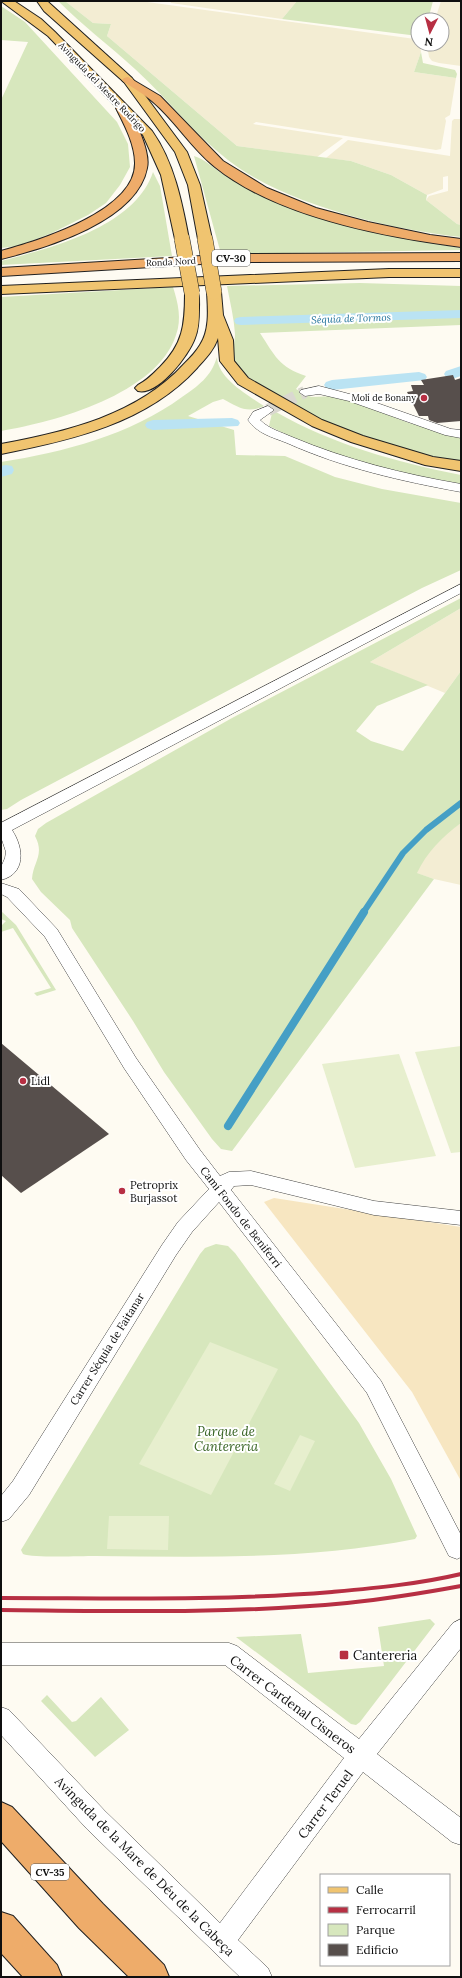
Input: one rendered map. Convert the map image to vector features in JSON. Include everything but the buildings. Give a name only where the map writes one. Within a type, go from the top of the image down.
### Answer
[{"type":"highway","points":[[128,80],[156,98],[219,164],[262,191],[311,211],[366,226],[430,239],[461,243]]},
{"type":"highway","points":[[1,255],[60,237],[103,215],[132,190],[141,168],[139,149],[132,127],[122,108]]},
{"type":"highway","name":"Ronda Nord","points":[[1,272],[235,258],[461,257]]},
{"type":"highway","name":"Ronda Nord","points":[[1,283],[238,270],[461,268]]},
{"type":"highway","name":"CV-35","points":[[5,1823],[91,1916],[152,1977]]},
{"type":"highway","points":[[1,1928],[40,1972]]},
{"type":"main road","name":"Avinguda del Mestre Rodrigo","points":[[1,436],[34,431],[76,419],[110,406],[146,386],[173,363],[188,343],[193,321],[192,293],[174,191],[164,163],[150,136],[45,28],[22,10],[6,1]]},
{"type":"main road","name":"Avinguda del Mestre Rodrigo","points":[[42,1],[48,9],[128,80],[180,152],[194,185],[205,238],[214,292],[216,315]]},
{"type":"main road","points":[[1,290],[389,273],[461,272]]},
{"type":"main road","points":[[300,277],[461,280]]},
{"type":"main road","points":[[1,448],[36,442],[85,430],[125,413],[163,391],[188,371],[208,345],[216,315]]},
{"type":"main road","points":[[216,315],[226,340],[227,361],[243,382],[317,423],[357,439],[431,462],[461,466]]},
{"type":"street","points":[[305,392],[319,390],[353,398],[449,432],[461,434]]},
{"type":"street","points":[[268,410],[257,415],[254,420],[256,423],[265,430],[305,448],[381,472],[461,488]]},
{"type":"street","points":[[4,873],[13,859],[15,850],[11,840],[2,829],[461,588]]},
{"type":"street","name":"Camí Fondo de Beniferri","points":[[4,873],[7,890],[51,933],[130,1063],[219,1189],[374,1387],[457,1549]]},
{"type":"street","name":"Carrer Séquia de Faitanar","points":[[1,1512],[21,1488],[184,1227],[229,1179],[251,1178],[374,1208],[461,1218]]},
{"type":"street","name":"Carrer Teruel","points":[[221,1942],[361,1755],[461,1630]]},
{"type":"street","name":"Carrer Cardenal Cisneros","points":[[1,1654],[229,1654],[461,1833]]},
{"type":"street","name":"Avinguda de la Mare de Déu de la Cabeça","points":[[1,1718],[96,1820],[259,1977]]},
{"type":"shaded area","points":[[65,1],[140,1],[410,38],[410,52],[421,52],[414,72],[456,78],[450,115],[445,118],[446,121],[441,149],[436,150],[256,122],[253,124],[343,138],[317,157],[237,146],[107,36],[111,24],[93,23]]},
{"type":"shaded area","points":[[170,1],[297,1],[282,19],[171,3]]},
{"type":"shaded area","points":[[441,1],[461,1],[461,66],[439,63],[432,61],[429,57],[428,52],[450,52],[450,12],[438,12]]},
{"type":"shaded area","points":[[454,119],[461,119],[461,225],[457,224],[426,200],[429,196],[448,191],[448,176],[443,177],[443,189],[427,195],[391,175],[351,161],[326,158],[348,140],[450,156],[452,121]]},
{"type":"shaded area","points":[[461,608],[461,671],[445,693],[370,662]]},
{"type":"shaded area","points":[[461,823],[461,885],[416,873],[424,858],[445,834]]},
{"type":"green space","points":[[58,1],[65,1],[93,23],[111,24],[107,36],[237,146],[351,161],[391,175],[427,195],[426,200],[457,224],[461,225],[461,237],[403,228],[339,212],[278,190],[251,176],[216,150],[135,69]]},
{"type":"green space","points":[[297,1],[433,1],[430,12],[410,12],[410,35],[282,19]]},
{"type":"green space","points":[[1,6],[25,22],[117,122],[128,144],[130,167],[120,185],[106,203],[88,215],[52,233],[18,246],[1,248],[1,100],[28,42],[1,40]]},
{"type":"green space","points":[[421,52],[423,63],[455,70],[457,74],[456,78],[414,72]]},
{"type":"green space","points":[[194,156],[205,161],[219,172],[267,197],[403,238],[461,248],[461,250],[221,254]]},
{"type":"green space","points":[[153,172],[160,186],[172,256],[1,265],[1,261],[66,242],[110,221],[129,207],[143,191]]},
{"type":"green space","points":[[360,283],[461,286],[461,325],[260,333],[278,360],[297,373],[306,376],[296,389],[311,397],[339,396],[409,423],[461,435],[461,463],[409,451],[358,435],[334,425],[309,414],[286,401],[249,378],[237,366],[233,350],[235,334],[232,310],[227,286]]},
{"type":"green space","points":[[173,287],[179,311],[178,329],[165,356],[148,374],[127,389],[102,402],[48,420],[1,431],[1,297]]},
{"type":"green space","points":[[217,357],[219,365],[228,379],[235,386],[264,406],[248,409],[238,407],[223,399],[213,402],[188,416],[234,430],[236,455],[285,456],[335,477],[382,489],[461,503],[461,570],[422,588],[21,800],[7,809],[1,810],[1,462],[72,447],[96,440],[141,422],[199,385],[208,376]]},
{"type":"green space","points":[[276,412],[320,434],[366,451],[461,475],[461,484],[387,469],[338,455],[291,437],[269,426],[272,413]]},
{"type":"green space","points":[[461,598],[461,608],[370,662],[428,685],[377,706],[356,731],[371,741],[403,751],[461,671],[461,823],[436,845],[425,858],[417,873],[434,879],[232,1151],[221,1149],[212,1139],[164,1072],[133,1021],[72,928],[70,920],[41,892],[32,879],[39,853],[38,843],[35,836],[38,829],[46,823],[232,718]]},
{"type":"green space","points":[[1,911],[16,925],[56,990],[37,996],[34,993],[51,988],[13,928],[1,932],[1,926],[6,921],[1,919]]},
{"type":"green space","points":[[461,1046],[461,1152],[451,1153],[415,1052]]},
{"type":"green space","points":[[399,1054],[436,1156],[355,1168],[322,1064]]},
{"type":"green space","name":"Parque de Cantereria","points":[[216,1244],[228,1246],[235,1253],[359,1423],[391,1479],[417,1536],[415,1539],[336,1551],[255,1556],[36,1556],[23,1554],[21,1550],[200,1254],[205,1248]]},
{"type":"green space","points":[[210,1342],[278,1369],[211,1495],[139,1464]]},
{"type":"green space","points":[[300,1435],[315,1441],[290,1491],[274,1484]]},
{"type":"green space","points":[[109,1516],[169,1516],[168,1550],[107,1549]]},
{"type":"green space","points":[[430,1619],[435,1624],[360,1722],[356,1725],[351,1724],[236,1637],[301,1634],[308,1673],[384,1666],[378,1627]]},
{"type":"green space","points":[[47,1695],[72,1722],[76,1721],[101,1697],[129,1730],[95,1757],[41,1701]]},
{"type":"sand","points":[[274,1198],[461,1227],[461,1481],[412,1392],[264,1202]]},
{"type":"waterway","name":"Séquia de Tormos","points":[[241,321],[461,314]]},
{"type":"waterway","points":[[452,374],[461,371]]},
{"type":"waterway","points":[[332,385],[419,377]]},
{"type":"waterway","points":[[153,425],[232,423]]},
{"type":"waterway","points":[[1,472],[6,470]]},
{"type":"waterway","points":[[363,913],[403,853],[426,830],[461,803]]},
{"type":"waterway","points":[[228,1126],[364,912]]},
{"type":"tunnel","points":[[268,410],[305,392]]},
{"type":"railway","points":[[1,1598],[166,1598],[291,1595],[397,1585],[461,1574]]},
{"type":"railway","points":[[1,1610],[174,1611],[261,1609],[347,1603],[404,1596],[461,1586]]},
{"type":"place","name":"Molí de Bonany","points":[[424,398]]},
{"type":"place","name":"Lidl","points":[[23,1081]]},
{"type":"place","name":"Petroprix Burjassot","points":[[122,1191]]},
{"type":"place","name":"Cantereria","points":[[344,1655]]}]
